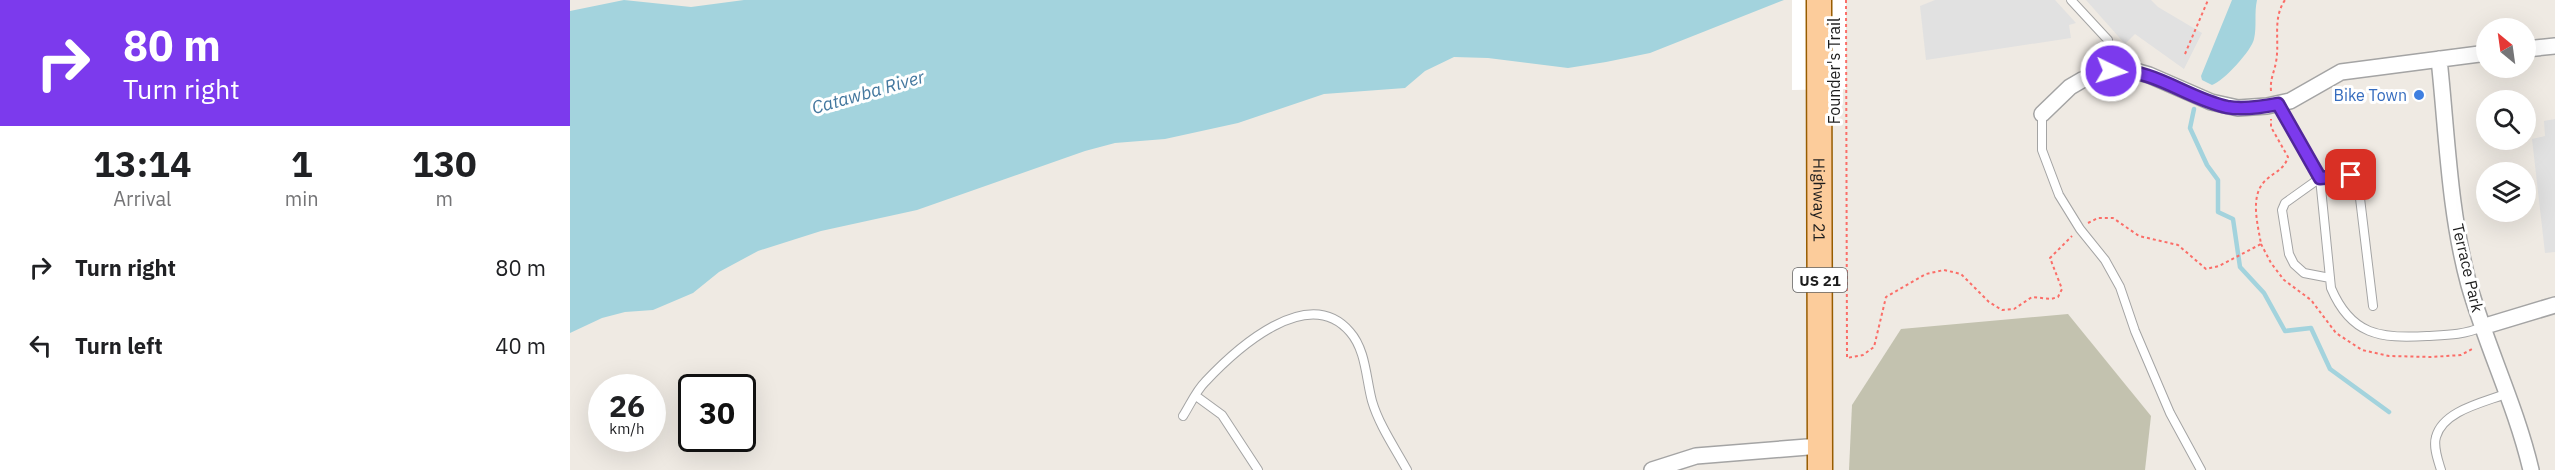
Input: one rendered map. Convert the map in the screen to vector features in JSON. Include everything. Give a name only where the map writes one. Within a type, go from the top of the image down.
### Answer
[{"type":"main road","name":"Highway 21","points":[[1819,0],[1820,470]]},
{"type":"street","points":[[2536,48],[2555,46]]},
{"type":"street","points":[[2042,114],[2070,87],[2082,80],[2111,71],[2135,71],[2227,107],[2247,107],[2290,101],[2341,72],[2476,55]]},
{"type":"street","name":"Terrace Park","points":[[2439,59],[2454,202],[2468,282],[2482,327],[2509,393],[2531,470]]},
{"type":"street","points":[[2482,327],[2555,305]]},
{"type":"street","points":[[1652,470],[1696,456],[1820,446]]},
{"type":"lane","points":[[2071,0],[2108,40],[2111,71]]},
{"type":"lane","points":[[2274,104],[2320,178],[2331,288],[2337,303],[2349,318],[2362,328],[2382,336],[2400,338],[2465,334],[2482,327]]},
{"type":"lane","points":[[2042,114],[2042,150],[2059,195],[2080,229],[2105,260],[2120,287],[2135,332],[2170,413],[2201,470]]},
{"type":"lane","points":[[2330,278],[2304,273],[2294,264],[2289,254],[2282,210],[2285,203],[2320,178],[2351,175],[2359,190],[2373,306]]},
{"type":"lane","points":[[1183,416],[1203,383],[1274,324],[1299,315],[1331,316],[1351,333],[1363,358],[1372,402],[1407,470]]},
{"type":"lane","points":[[2441,470],[2435,442],[2444,422],[2456,414],[2509,393]]},
{"type":"lane","points":[[1196,396],[1222,415],[1258,470]]},
{"type":"path","name":"Founder's Trail","points":[[1846,0],[1846,358],[1863,355],[1874,347],[1886,297],[1936,271],[1950,270],[1961,274],[1989,302],[2002,310],[2014,309],[2032,297],[2051,299],[2058,297],[2062,289],[2050,258],[2080,229]]},
{"type":"path","points":[[2185,54],[2208,0]]},
{"type":"path","points":[[2080,229],[2094,219],[2109,217],[2119,221],[2139,236],[2178,245],[2202,267],[2210,269],[2261,244],[2256,206],[2258,191],[2265,181],[2282,169],[2288,158],[2270,126],[2274,104],[2270,79],[2276,62],[2278,18],[2285,0]]},
{"type":"shaded area","points":[[1935,0],[2055,0],[2076,23],[2069,25],[2071,38],[1926,60],[1920,6]]},
{"type":"shaded area","points":[[2086,0],[2151,0],[2158,7],[2202,33],[2184,69],[2135,34],[2125,44]]},
{"type":"shaded area","points":[[2555,119],[2555,252],[2545,253],[2533,150],[2536,150],[2536,138],[2545,136],[2544,121]]},
{"type":"shaded area","points":[[2068,314],[2151,416],[2145,470],[1849,470],[1852,405],[1901,329]]},
{"type":"water","name":"Catawba River","points":[[624,0],[691,7],[744,0],[1784,0],[1650,53],[1568,68],[1488,58],[1454,57],[1425,71],[1405,88],[1324,94],[1238,123],[1165,139],[1115,143],[1085,151],[917,210],[821,231],[758,251],[719,272],[693,293],[653,310],[625,312],[602,318],[570,333],[570,11]]},
{"type":"water","points":[[2232,0],[2257,0],[2254,39],[2236,65],[2212,85],[2202,80],[2201,76]]},
{"type":"pier","points":[[1792,0],[1846,0],[1846,89],[1792,90]]},
{"type":"waterway","points":[[2194,109],[2190,128],[2207,165],[2218,180],[2218,212],[2233,219],[2240,267],[2264,293],[2285,331],[2311,328],[2330,369],[2389,412]]},
{"type":"place","name":"Bike Town","points":[[2419,95]]},
{"type":"route","points":[[2111,71],[2135,71],[2149,75],[2227,107],[2278,104],[2320,178],[2351,175]]}]
